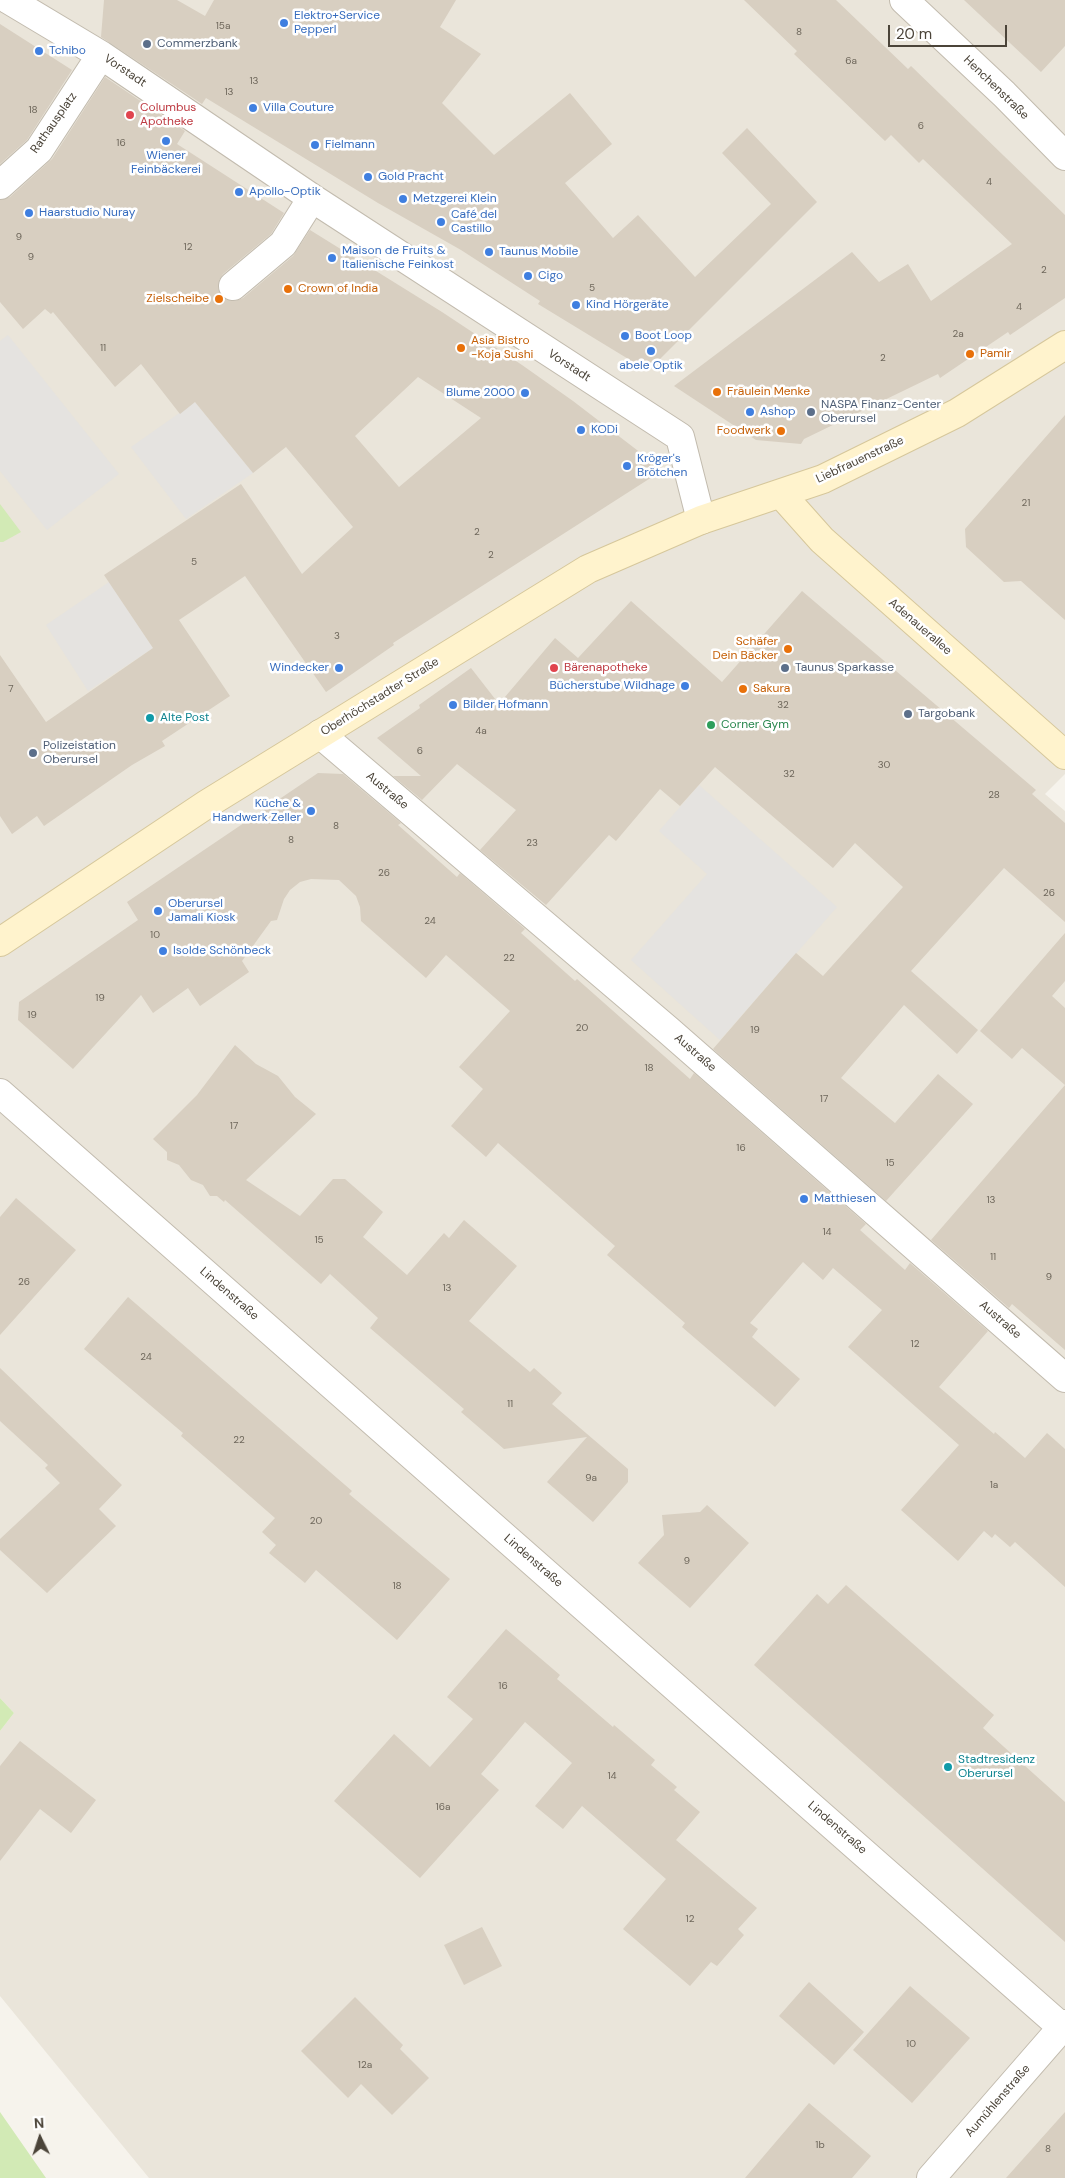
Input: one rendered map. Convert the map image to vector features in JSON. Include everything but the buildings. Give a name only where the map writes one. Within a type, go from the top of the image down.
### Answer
[{"type":"main road","name":"Liebfrauenstraße","points":[[781,494],[823,479],[957,413],[1065,345]]},
{"type":"main road","name":"Oberhöchstadter Straße","points":[[0,942],[207,804],[588,568],[701,520],[781,494]]},
{"type":"main road","name":"Adenauerallee","points":[[781,494],[822,540],[1065,754]]},
{"type":"street","name":"Henchenstraße","points":[[904,0],[1004,94],[1065,156]]},
{"type":"street","name":"Vorstadt","points":[[22,3],[312,198],[680,437],[701,520]]},
{"type":"street","name":"Rathausplatz","points":[[0,186],[39,150],[101,55]]},
{"type":"street","points":[[233,286],[282,244],[312,198]]},
{"type":"street","name":"Austraße","points":[[320,734],[654,1017],[1065,1378]]},
{"type":"street","name":"Lindenstraße","points":[[0,1093],[1064,2027]]},
{"type":"street","name":"Aumühlenstraße","points":[[930,2178],[1064,2027]]},
{"type":"shaded area","points":[[0,0],[1065,0],[1065,774],[1045,794],[1065,811],[1065,2178],[149,2178],[0,1996],[0,1731],[14,1713],[0,1698]]},
{"type":"shaded area","points":[[8,335],[119,474],[47,530],[0,471],[0,341]]},
{"type":"shaded area","points":[[195,402],[253,473],[186,519],[131,447]]},
{"type":"shaded area","points":[[109,582],[153,648],[88,691],[46,625]]},
{"type":"shaded area","points":[[699,785],[837,907],[720,1040],[631,960],[707,874],[659,831]]},
{"type":"green space","points":[[0,504],[21,532],[3,542],[0,542]]},
{"type":"green space","points":[[0,1698],[14,1713],[0,1731]]},
{"type":"green space","points":[[0,2112],[46,2178],[0,2178]]},
{"type":"place","name":"Elektro+Service Pepperl","points":[[284,23]]},
{"type":"place","name":"Commerzbank","points":[[147,44]]},
{"type":"place","name":"Tchibo","points":[[39,51]]},
{"type":"place","name":"Villa Couture","points":[[253,108]]},
{"type":"place","name":"Columbus Apotheke","points":[[130,115]]},
{"type":"place","name":"Wiener Feinbäckerei","points":[[166,141]]},
{"type":"place","name":"Fielmann","points":[[315,145]]},
{"type":"place","name":"Gold Pracht","points":[[368,177]]},
{"type":"place","name":"Apollo-Optik","points":[[239,192]]},
{"type":"place","name":"Metzgerei Klein","points":[[403,199]]},
{"type":"place","name":"Haarstudio Nuray","points":[[29,213]]},
{"type":"place","name":"Café del Castillo","points":[[441,222]]},
{"type":"place","name":"Taunus Mobile","points":[[489,252]]},
{"type":"place","name":"Maison de Fruits & Italienische Feinkost","points":[[332,258]]},
{"type":"place","name":"Cigo","points":[[528,276]]},
{"type":"place","name":"Crown of India","points":[[288,289]]},
{"type":"place","name":"Zielscheibe","points":[[219,299]]},
{"type":"place","name":"Kind Hörgeräte","points":[[576,305]]},
{"type":"place","name":"Boot Loop","points":[[625,336]]},
{"type":"place","name":"Asia Bistro -Koja Sushi","points":[[461,348]]},
{"type":"place","name":"abele Optik","points":[[651,351]]},
{"type":"place","name":"Pamir","points":[[970,354]]},
{"type":"place","name":"Fräulein Menke","points":[[717,392]]},
{"type":"place","name":"Blume 2000","points":[[525,393]]},
{"type":"place","name":"Ashop","points":[[750,412]]},
{"type":"place","name":"NASPA Finanz-Center Oberursel","points":[[811,412]]},
{"type":"place","name":"KODi","points":[[581,430]]},
{"type":"place","name":"Foodwerk","points":[[781,431]]},
{"type":"place","name":"Kröger's Brötchen","points":[[627,466]]},
{"type":"place","name":"Schäfer Dein Bäcker","points":[[788,649]]},
{"type":"place","name":"Windecker","points":[[339,668]]},
{"type":"place","name":"Bärenapotheke","points":[[554,668]]},
{"type":"place","name":"Taunus Sparkasse","points":[[785,668]]},
{"type":"place","name":"Bücherstube Wildhage","points":[[685,686]]},
{"type":"place","name":"Sakura","points":[[743,689]]},
{"type":"place","name":"Bilder Hofmann","points":[[453,705]]},
{"type":"place","name":"Targobank","points":[[908,714]]},
{"type":"place","name":"Alte Post","points":[[150,718]]},
{"type":"place","name":"Corner Gym","points":[[711,725]]},
{"type":"place","name":"Polizeistation Oberursel","points":[[33,753]]},
{"type":"place","name":"Küche & Handwerk Zeller","points":[[311,811]]},
{"type":"place","name":"Oberursel Jamali Kiosk","points":[[158,911]]},
{"type":"place","name":"Isolde Schönbeck","points":[[163,951]]},
{"type":"place","name":"Matthiesen","points":[[804,1199]]},
{"type":"place","name":"Stadtresidenz Oberursel","points":[[948,1767]]}]
